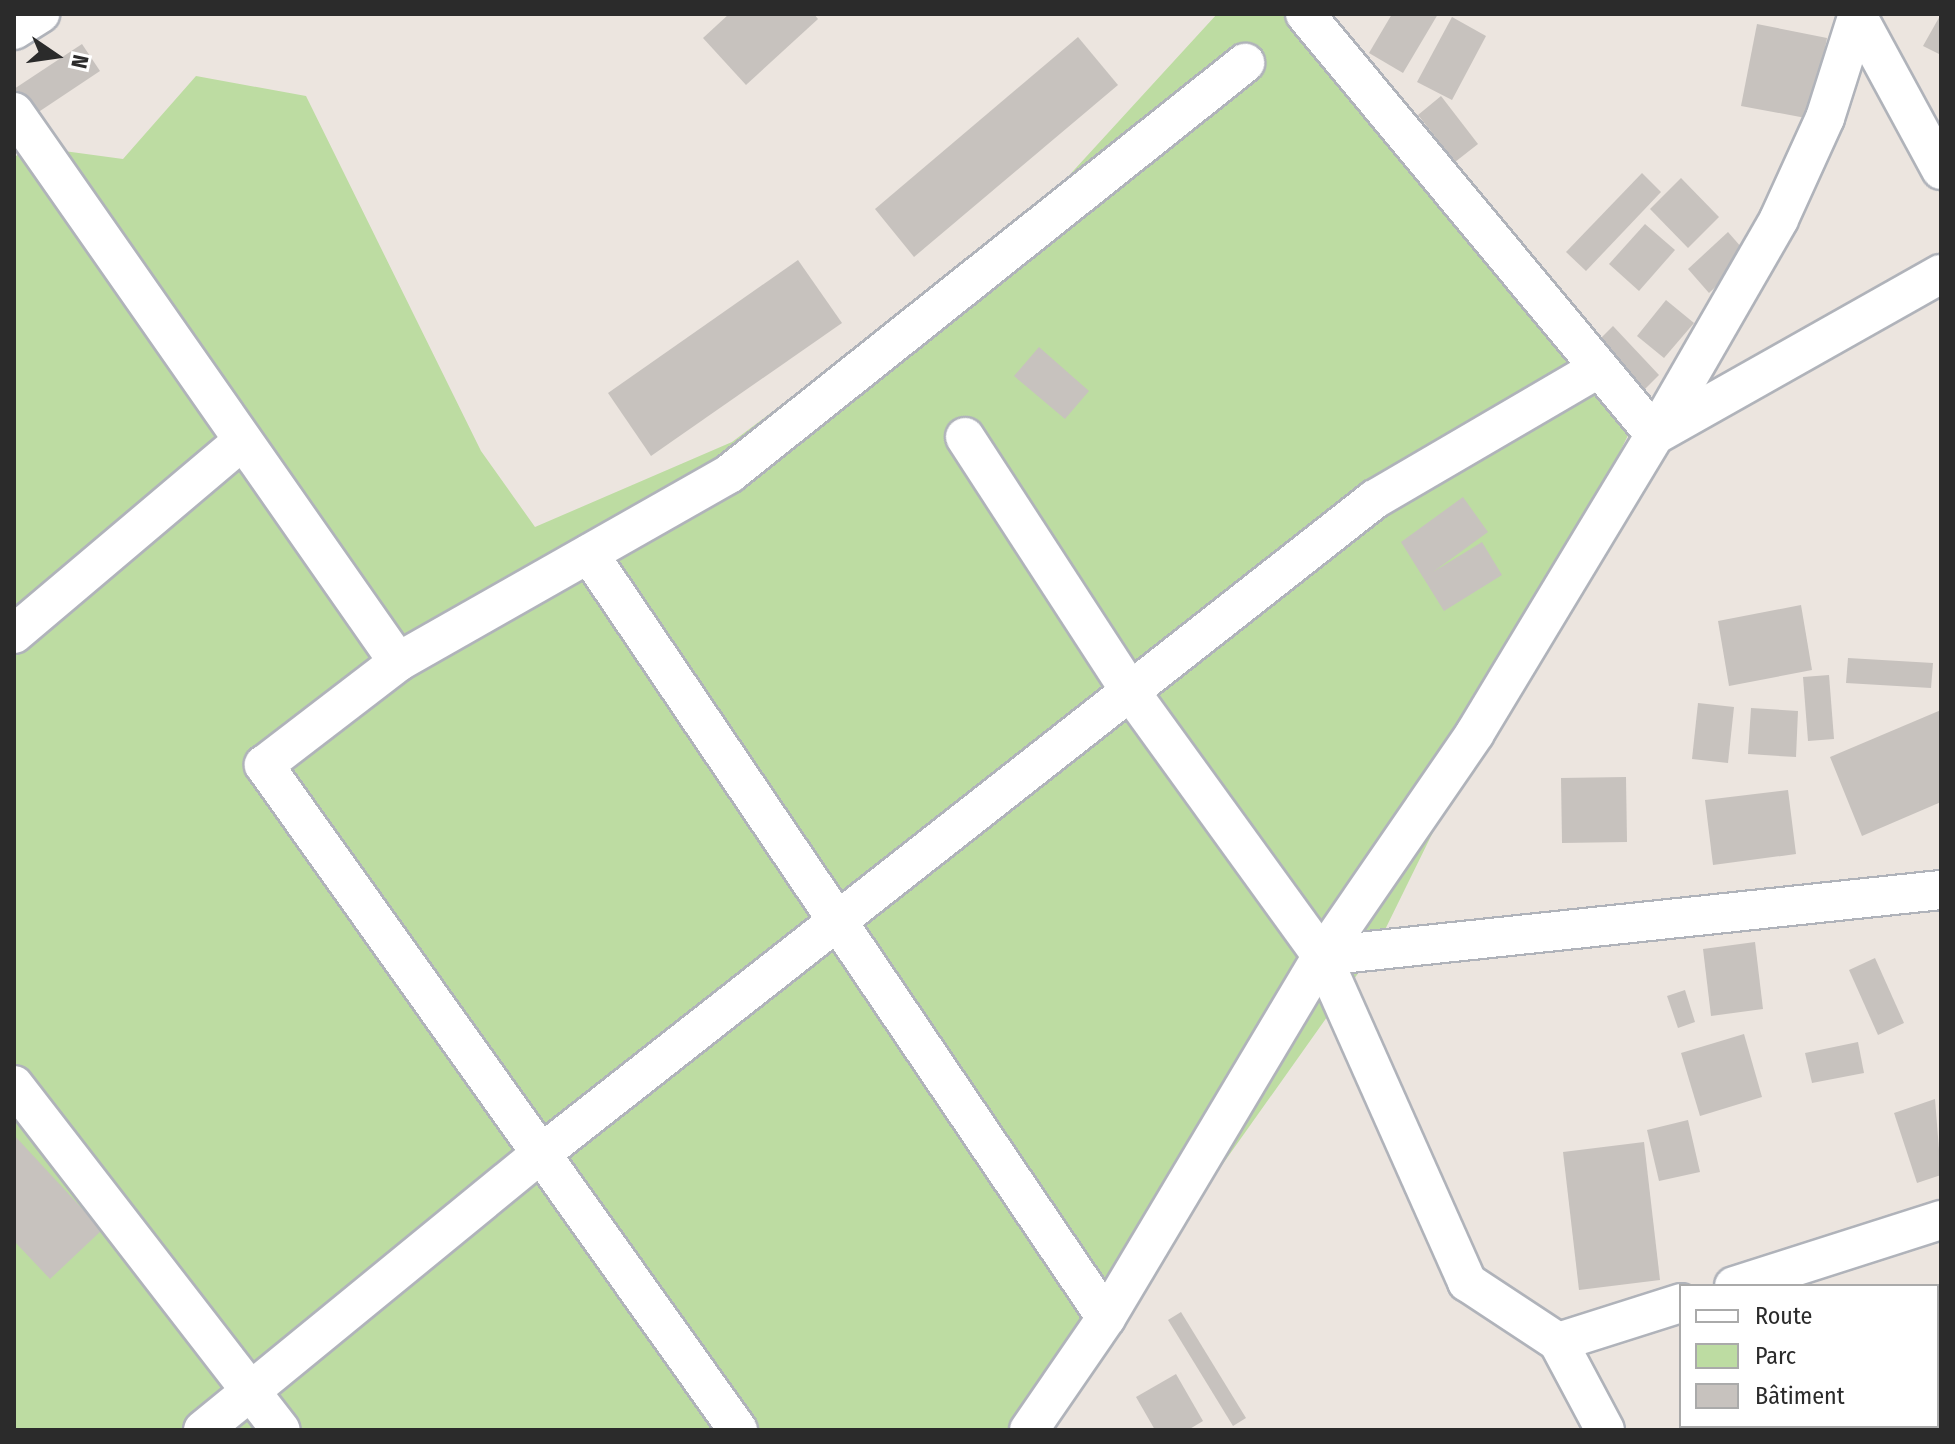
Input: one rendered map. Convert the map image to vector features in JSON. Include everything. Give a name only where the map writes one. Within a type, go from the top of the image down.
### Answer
[{"type":"street","points":[[14,30],[40,14]]},
{"type":"street","points":[[1305,14],[1655,435]]},
{"type":"street","points":[[1859,15],[1941,170]]},
{"type":"street","points":[[1033,1428],[1106,1318],[1322,956],[1475,733],[1655,435],[1779,219],[1825,118],[1859,15]]},
{"type":"street","points":[[738,1430],[264,765],[398,662],[729,474],[1245,63]]},
{"type":"street","points":[[14,112],[398,662]]},
{"type":"street","points":[[1655,435],[1941,274]]},
{"type":"street","points":[[203,1430],[542,1153],[1375,499],[1599,368]]},
{"type":"street","points":[[965,437],[1130,691],[1322,956],[1467,1282],[1558,1342],[1605,1430]]},
{"type":"street","points":[[14,634],[242,441]]},
{"type":"street","points":[[589,554],[834,925],[1106,1318]]},
{"type":"street","points":[[1322,956],[1941,890]]},
{"type":"street","points":[[14,1085],[281,1430]]},
{"type":"street","points":[[1740,1284],[1941,1220]]},
{"type":"street","points":[[1558,1342],[1679,1304]]},
{"type":"green space","points":[[1217,14],[1305,14],[1638,415],[1376,948],[1034,1430],[14,1430],[14,158],[27,146],[123,159],[196,76],[306,96],[481,451],[535,527],[732,442],[1031,217]]},
{"type":"building","points":[[729,14],[814,14],[818,19],[746,85],[703,38]]},
{"type":"building","points":[[1392,14],[1438,14],[1403,73],[1369,53]]},
{"type":"building","points":[[1941,14],[1941,55],[1923,46]]},
{"type":"building","points":[[1452,17],[1486,36],[1452,100],[1417,82]]},
{"type":"building","points":[[1757,24],[1827,38],[1811,119],[1741,106]]},
{"type":"building","points":[[1078,37],[1118,85],[914,257],[875,209]]},
{"type":"building","points":[[82,44],[100,71],[25,121],[14,89]]},
{"type":"building","points":[[1441,96],[1478,144],[1455,162],[1418,115]]},
{"type":"building","points":[[1642,173],[1661,192],[1586,271],[1566,252]]},
{"type":"building","points":[[1681,178],[1719,217],[1688,248],[1650,209]]},
{"type":"building","points":[[1645,224],[1675,250],[1639,291],[1609,264]]},
{"type":"building","points":[[1728,232],[1749,256],[1709,293],[1688,269]]},
{"type":"building","points":[[798,260],[842,323],[651,456],[608,393]]},
{"type":"building","points":[[1666,300],[1694,323],[1664,358],[1637,336]]},
{"type":"building","points":[[1613,326],[1659,375],[1642,392],[1596,343]]},
{"type":"building","points":[[1039,347],[1089,391],[1065,419],[1014,376]]},
{"type":"building","points":[[1463,497],[1488,532],[1433,572],[1482,542],[1502,575],[1444,611],[1401,542]]},
{"type":"building","points":[[1801,605],[1812,670],[1729,686],[1718,621]]},
{"type":"building","points":[[1848,658],[1933,663],[1931,688],[1846,683]]},
{"type":"building","points":[[1829,675],[1834,739],[1808,741],[1803,677]]},
{"type":"building","points":[[1698,703],[1734,707],[1728,763],[1692,759]]},
{"type":"building","points":[[1751,708],[1798,711],[1796,757],[1748,754]]},
{"type":"building","points":[[1941,710],[1941,802],[1862,836],[1830,757]]},
{"type":"building","points":[[1626,777],[1627,842],[1562,843],[1561,778]]},
{"type":"building","points":[[1788,790],[1796,854],[1713,865],[1705,800]]},
{"type":"building","points":[[1755,942],[1763,1009],[1711,1016],[1703,949]]},
{"type":"building","points":[[1875,958],[1904,1023],[1878,1035],[1849,970]]},
{"type":"building","points":[[1685,990],[1695,1022],[1678,1028],[1667,996]]},
{"type":"building","points":[[1744,1034],[1762,1097],[1700,1116],[1681,1053]]},
{"type":"building","points":[[1858,1042],[1864,1073],[1812,1083],[1805,1053]]},
{"type":"building","points":[[1935,1099],[1941,1175],[1917,1183],[1894,1113]]},
{"type":"building","points":[[1688,1120],[1700,1172],[1659,1181],[1647,1130]]},
{"type":"building","points":[[14,1135],[102,1230],[50,1279],[14,1241]]},
{"type":"building","points":[[1644,1142],[1660,1280],[1579,1290],[1563,1152]]},
{"type":"building","points":[[1181,1312],[1246,1418],[1233,1426],[1168,1320]]},
{"type":"building","points":[[1176,1374],[1203,1421],[1188,1430],[1155,1430],[1136,1397]]}]
